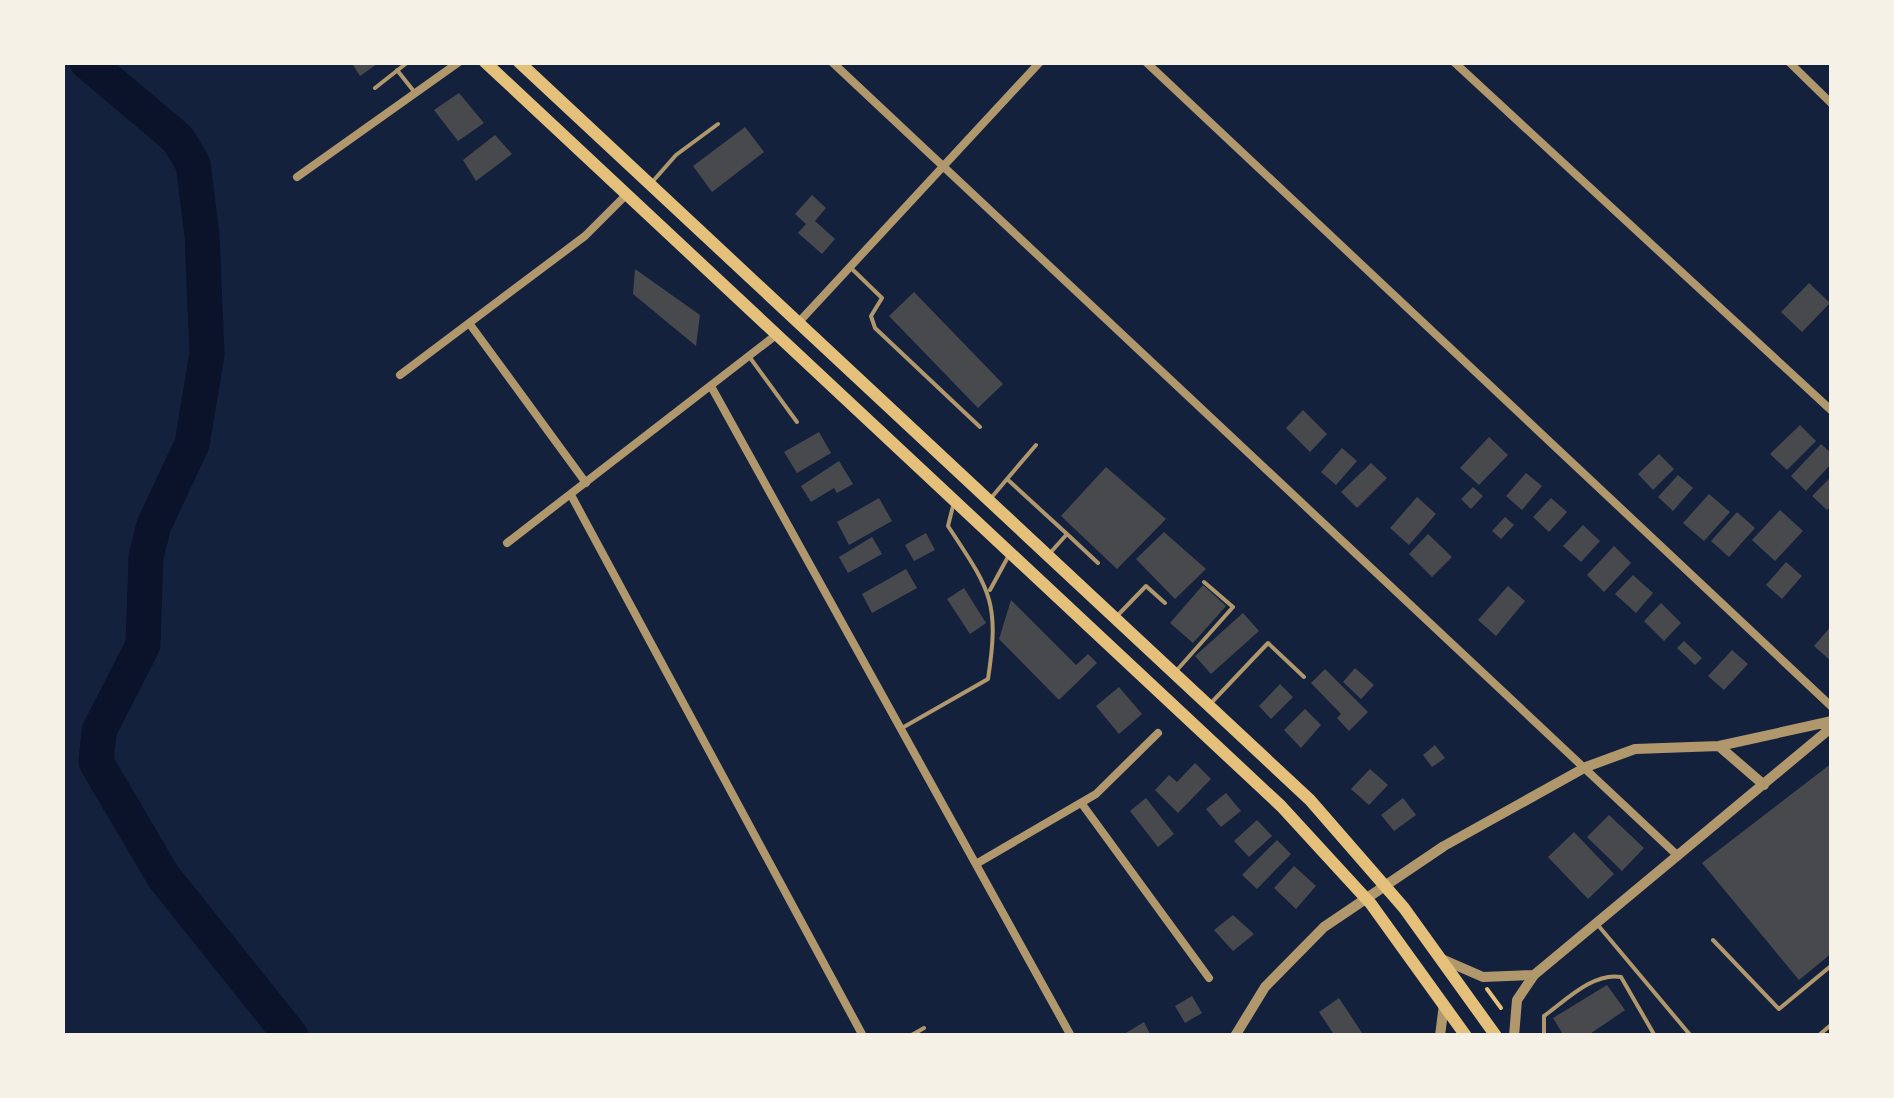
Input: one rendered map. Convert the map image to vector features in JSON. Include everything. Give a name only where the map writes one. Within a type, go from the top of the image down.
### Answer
[{"type":"highway","points":[[485,62],[1324,850],[1394,933],[1466,1036]]},
{"type":"highway","points":[[519,62],[1334,826],[1444,960],[1496,1036]]},
{"type":"street","points":[[297,177],[459,62]]},
{"type":"street","points":[[832,62],[1678,856]]},
{"type":"street","points":[[798,322],[1040,62]]},
{"type":"street","points":[[1146,62],[1832,706]]},
{"type":"street","points":[[1454,62],[1832,412]]},
{"type":"street","points":[[1789,62],[1832,104]]},
{"type":"street","points":[[400,375],[596,228],[626,195]]},
{"type":"street","points":[[469,323],[586,483]]},
{"type":"street","points":[[507,543],[750,359],[776,335]]},
{"type":"street","points":[[712,388],[1071,1036]]},
{"type":"street","points":[[571,495],[863,1036]]},
{"type":"street","points":[[1235,1036],[1265,987],[1324,928],[1420,860],[1586,767],[1648,747],[1719,746],[1832,724]]},
{"type":"street","points":[[1514,1036],[1517,1000],[1534,975],[1764,786],[1832,724]]},
{"type":"street","points":[[976,864],[1082,804],[1121,772],[1158,733]]},
{"type":"street","points":[[1719,746],[1764,786]]},
{"type":"street","points":[[1082,804],[1209,978]]},
{"type":"street","points":[[1444,960],[1483,977],[1534,975]]},
{"type":"street","points":[[1440,1036],[1444,1003]]},
{"type":"lane","points":[[375,88],[408,62]]},
{"type":"lane","points":[[398,70],[417,95]]},
{"type":"lane","points":[[650,185],[676,155],[718,124]]},
{"type":"lane","points":[[850,268],[882,298],[871,316],[875,328],[980,427]]},
{"type":"lane","points":[[750,359],[797,422]]},
{"type":"lane","points":[[988,500],[1036,445]]},
{"type":"lane","points":[[1007,479],[1098,563]]},
{"type":"lane","points":[[902,728],[988,679],[995,631],[990,590],[948,526],[954,501]]},
{"type":"lane","points":[[1048,556],[1066,534]]},
{"type":"lane","points":[[990,590],[1010,553]]},
{"type":"lane","points":[[1174,674],[1233,607],[1204,582]]},
{"type":"lane","points":[[1115,618],[1146,586],[1164,603]]},
{"type":"lane","points":[[1209,706],[1268,643],[1304,677]]},
{"type":"lane","points":[[1597,924],[1686,1034]]},
{"type":"lane","points":[[1713,940],[1779,1009],[1832,965]]},
{"type":"lane","points":[[1544,1036],[1544,1016],[1594,980],[1611,975],[1621,977],[1655,1036]]},
{"type":"lane","points":[[1818,1036],[1832,1024]]},
{"type":"lane","points":[[910,1036],[924,1028]]},
{"type":"path","points":[[1488,989],[1501,1008]]},
{"type":"building","points":[[351,62],[380,62],[360,76]]},
{"type":"building","points":[[459,93],[484,123],[458,141],[434,110]]},
{"type":"building","points":[[745,127],[764,152],[712,192],[693,166]]},
{"type":"building","points":[[495,135],[512,154],[476,181],[463,160]]},
{"type":"building","points":[[812,195],[826,208],[815,221],[835,239],[822,254],[798,233],[806,224],[795,214]]},
{"type":"building","points":[[635,269],[700,315],[696,346],[633,294]]},
{"type":"building","points":[[1809,283],[1830,303],[1802,332],[1781,312]]},
{"type":"building","points":[[914,292],[1003,384],[978,408],[889,316]]},
{"type":"building","points":[[1303,410],[1327,434],[1310,452],[1286,428]]},
{"type":"building","points":[[1800,425],[1816,441],[1787,470],[1770,454]]},
{"type":"building","points":[[819,432],[831,453],[797,473],[784,452]]},
{"type":"building","points":[[1489,437],[1508,455],[1479,485],[1460,468]]},
{"type":"building","points":[[1821,444],[1832,454],[1832,463],[1806,491],[1791,476]]},
{"type":"building","points":[[1342,448],[1357,461],[1336,485],[1321,472]]},
{"type":"building","points":[[1659,454],[1674,469],[1653,490],[1638,474]]},
{"type":"building","points":[[839,461],[853,484],[837,493],[834,488],[811,502],[801,486]]},
{"type":"building","points":[[1371,463],[1387,478],[1357,508],[1341,492]]},
{"type":"building","points":[[1106,467],[1166,519],[1117,569],[1061,516]]},
{"type":"building","points":[[1526,473],[1542,486],[1522,510],[1506,496]]},
{"type":"building","points":[[1678,475],[1693,488],[1673,511],[1658,497]]},
{"type":"building","points":[[1832,476],[1832,505],[1827,510],[1812,496]]},
{"type":"building","points":[[1473,487],[1483,496],[1471,509],[1461,499]]},
{"type":"building","points":[[1709,494],[1730,512],[1704,541],[1683,523]]},
{"type":"building","points":[[1417,497],[1436,514],[1409,545],[1390,528]]},
{"type":"building","points":[[879,498],[892,521],[849,545],[837,522]]},
{"type":"building","points":[[1551,498],[1567,512],[1549,532],[1533,517]]},
{"type":"building","points":[[1780,510],[1803,531],[1775,561],[1752,540]]},
{"type":"building","points":[[1737,512],[1755,528],[1729,557],[1711,541]]},
{"type":"building","points":[[1505,517],[1514,525],[1501,539],[1492,531]]},
{"type":"building","points":[[1583,525],[1600,541],[1581,562],[1563,546]]},
{"type":"building","points":[[1164,532],[1206,569],[1175,599],[1136,559]]},
{"type":"building","points":[[926,533],[935,550],[914,561],[905,545]]},
{"type":"building","points":[[1428,534],[1452,557],[1432,577],[1409,554]]},
{"type":"building","points":[[872,537],[882,554],[848,573],[839,557]]},
{"type":"building","points":[[1614,546],[1631,563],[1604,592],[1587,575]]},
{"type":"building","points":[[1786,562],[1802,576],[1782,599],[1766,585]]},
{"type":"building","points":[[906,569],[917,588],[872,613],[862,594]]},
{"type":"building","points":[[1633,575],[1653,593],[1636,613],[1615,594]]},
{"type":"building","points":[[1203,585],[1226,606],[1193,643],[1170,623]]},
{"type":"building","points":[[1508,586],[1525,601],[1496,636],[1478,620]]},
{"type":"building","points":[[964,588],[986,623],[970,634],[947,599]]},
{"type":"building","points":[[1011,600],[1076,665],[1088,654],[1097,663],[1059,700],[999,639]]},
{"type":"building","points":[[1661,603],[1681,623],[1664,641],[1644,621]]},
{"type":"building","points":[[1243,613],[1259,631],[1211,674],[1195,656]]},
{"type":"building","points":[[1832,625],[1832,662],[1814,646]]},
{"type":"building","points":[[1684,641],[1702,658],[1695,665],[1677,648]]},
{"type":"building","points":[[1732,650],[1748,664],[1724,690],[1708,676]]},
{"type":"building","points":[[1355,668],[1374,685],[1361,699],[1343,682]]},
{"type":"building","points":[[1325,669],[1368,712],[1349,731],[1337,718],[1341,714],[1311,683]]},
{"type":"building","points":[[1280,684],[1293,697],[1271,719],[1259,706]]},
{"type":"building","points":[[1119,687],[1142,714],[1119,734],[1096,706]]},
{"type":"building","points":[[1305,709],[1321,725],[1301,748],[1284,730]]},
{"type":"building","points":[[1435,745],[1445,758],[1432,767],[1423,755]]},
{"type":"building","points":[[1195,763],[1211,779],[1178,813],[1155,790],[1169,775],[1177,782]]},
{"type":"building","points":[[1832,763],[1832,953],[1799,980],[1702,863]]},
{"type":"building","points":[[1370,769],[1388,785],[1369,805],[1351,789]]},
{"type":"building","points":[[1226,793],[1241,811],[1221,827],[1206,809]]},
{"type":"building","points":[[1146,798],[1174,834],[1158,847],[1130,811]]},
{"type":"building","points":[[1403,798],[1416,815],[1394,831],[1381,815]]},
{"type":"building","points":[[1609,815],[1644,848],[1622,871],[1587,837]]},
{"type":"building","points":[[1257,820],[1272,836],[1249,857],[1234,841]]},
{"type":"building","points":[[1574,832],[1614,874],[1588,899],[1548,857]]},
{"type":"building","points":[[1277,840],[1291,854],[1257,889],[1242,875]]},
{"type":"building","points":[[1294,866],[1316,886],[1296,909],[1274,888]]},
{"type":"building","points":[[1233,915],[1254,934],[1233,951],[1214,930]]},
{"type":"building","points":[[1607,985],[1625,1010],[1587,1036],[1564,1036],[1553,1018]]},
{"type":"building","points":[[1192,996],[1202,1013],[1185,1023],[1175,1006]]},
{"type":"building","points":[[1339,998],[1364,1036],[1335,1036],[1319,1012]]},
{"type":"building","points":[[1144,1022],[1151,1036],[1121,1036]]},
{"type":"waterway","points":[[87,62],[178,139],[193,164],[202,235],[207,354],[192,444],[154,525],[146,557],[143,645],[99,731],[96,762],[163,876],[291,1036]]}]
